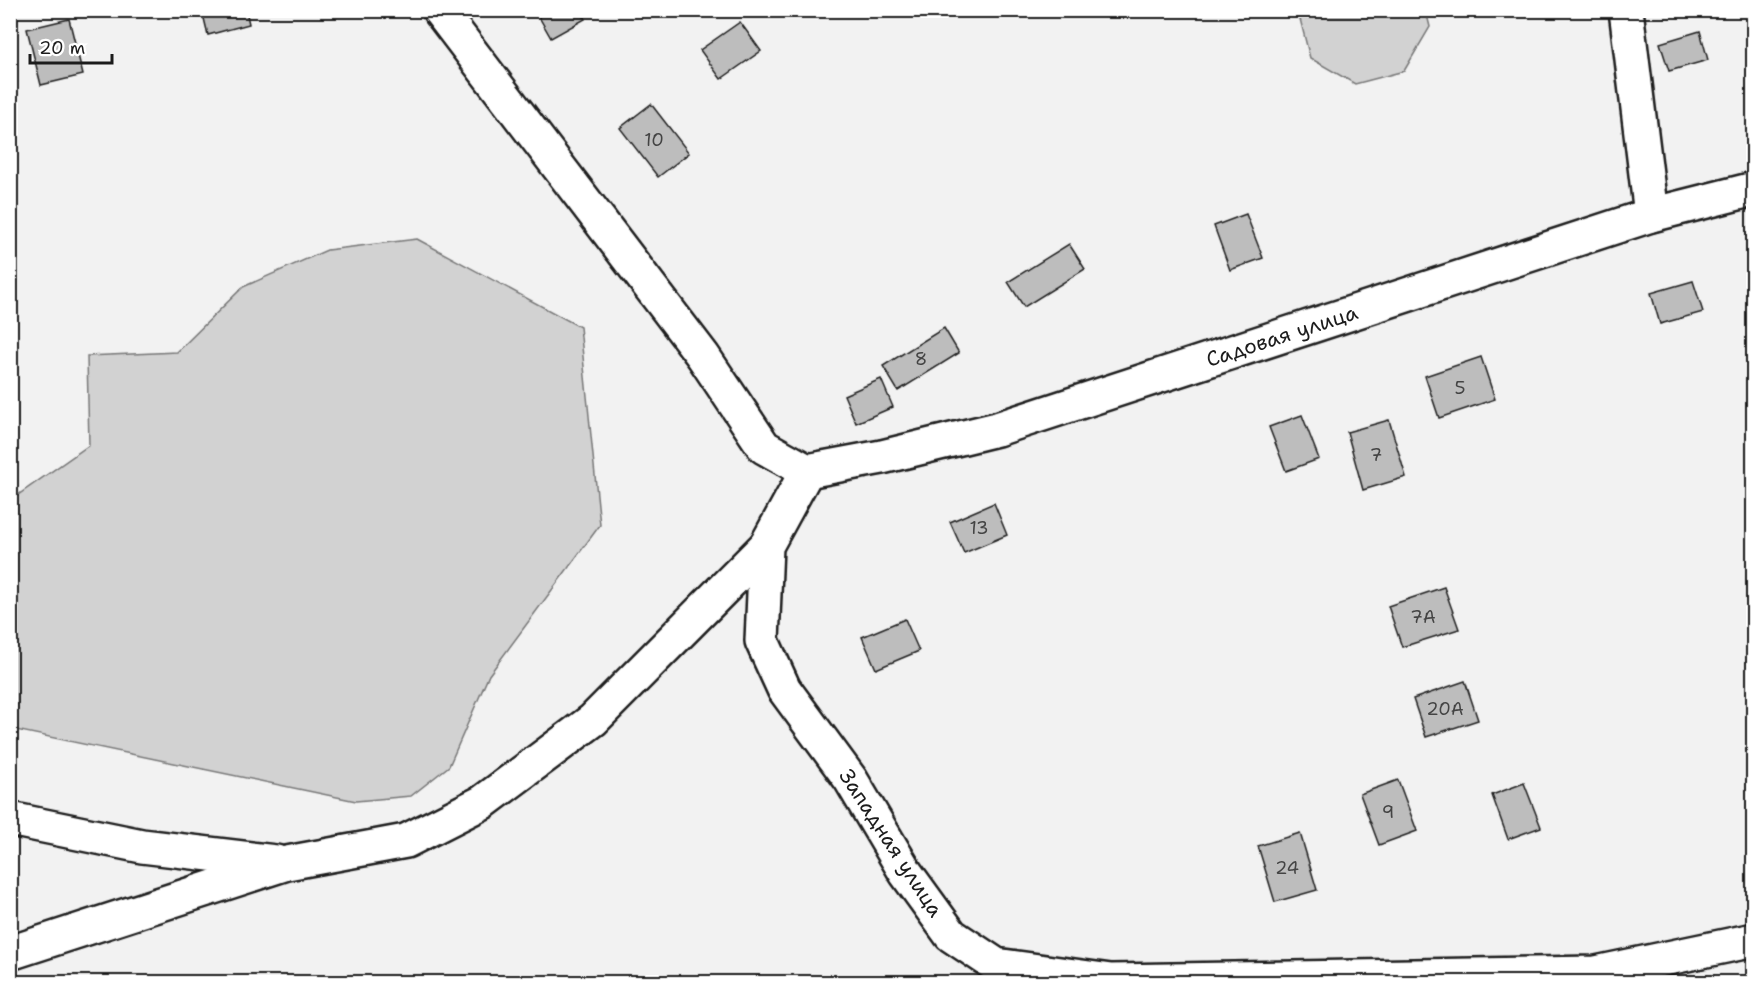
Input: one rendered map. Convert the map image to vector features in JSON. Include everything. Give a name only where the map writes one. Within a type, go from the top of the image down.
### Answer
[{"type":"street","points":[[439,10],[703,356],[764,447],[807,471]]},
{"type":"street","points":[[1626,10],[1651,215]]},
{"type":"street","name":"Садовая улица","points":[[807,471],[882,457],[996,429],[1651,215],[1754,189]]},
{"type":"street","name":"Западная улица","points":[[807,471],[766,546],[762,641],[784,689],[851,780],[906,873],[951,935],[996,965],[1112,981],[1596,972],[1754,940]]},
{"type":"street","points":[[10,953],[287,864],[406,841],[483,802],[593,720],[766,546]]},
{"type":"street","points":[[10,819],[142,846],[287,864]]},
{"type":"shaded area","points":[[1298,11],[1426,11],[1430,27],[1404,71],[1355,84],[1310,58]]},
{"type":"shaded area","points":[[417,239],[580,327],[600,525],[489,675],[449,766],[411,796],[356,801],[11,729],[11,500],[89,445],[87,356],[177,352],[243,287],[327,250]]},
{"type":"building","points":[[202,10],[246,10],[249,24],[208,35]]},
{"type":"building","points":[[535,10],[580,10],[585,19],[551,38]]},
{"type":"building","points":[[69,19],[83,75],[41,85],[27,29]]},
{"type":"building","points":[[740,22],[761,51],[721,79],[700,50]]},
{"type":"building","points":[[1700,31],[1708,60],[1669,71],[1660,43]]},
{"type":"building","points":[[651,104],[689,153],[658,177],[620,128]]},
{"type":"building","points":[[1246,214],[1263,258],[1230,270],[1214,226]]},
{"type":"building","points":[[1069,244],[1085,269],[1024,307],[1008,282]]},
{"type":"building","points":[[1693,281],[1703,312],[1660,324],[1651,293]]},
{"type":"building","points":[[944,328],[959,353],[898,391],[883,366]]},
{"type":"building","points":[[1481,357],[1495,399],[1439,418],[1425,376]]},
{"type":"building","points":[[881,379],[893,407],[856,423],[844,395]]},
{"type":"building","points":[[1302,415],[1319,459],[1286,471],[1269,427]]},
{"type":"building","points":[[1389,420],[1406,477],[1363,490],[1347,432]]},
{"type":"building","points":[[994,503],[1007,535],[964,553],[950,522]]},
{"type":"building","points":[[1444,587],[1459,629],[1402,647],[1388,606]]},
{"type":"building","points":[[905,619],[919,651],[876,669],[862,637]]},
{"type":"building","points":[[1465,681],[1478,720],[1426,737],[1413,699]]},
{"type":"building","points":[[1398,780],[1417,831],[1379,845],[1360,794]]},
{"type":"building","points":[[1524,783],[1541,827],[1508,839],[1492,795]]},
{"type":"building","points":[[1300,833],[1317,890],[1275,902],[1258,846]]}]
